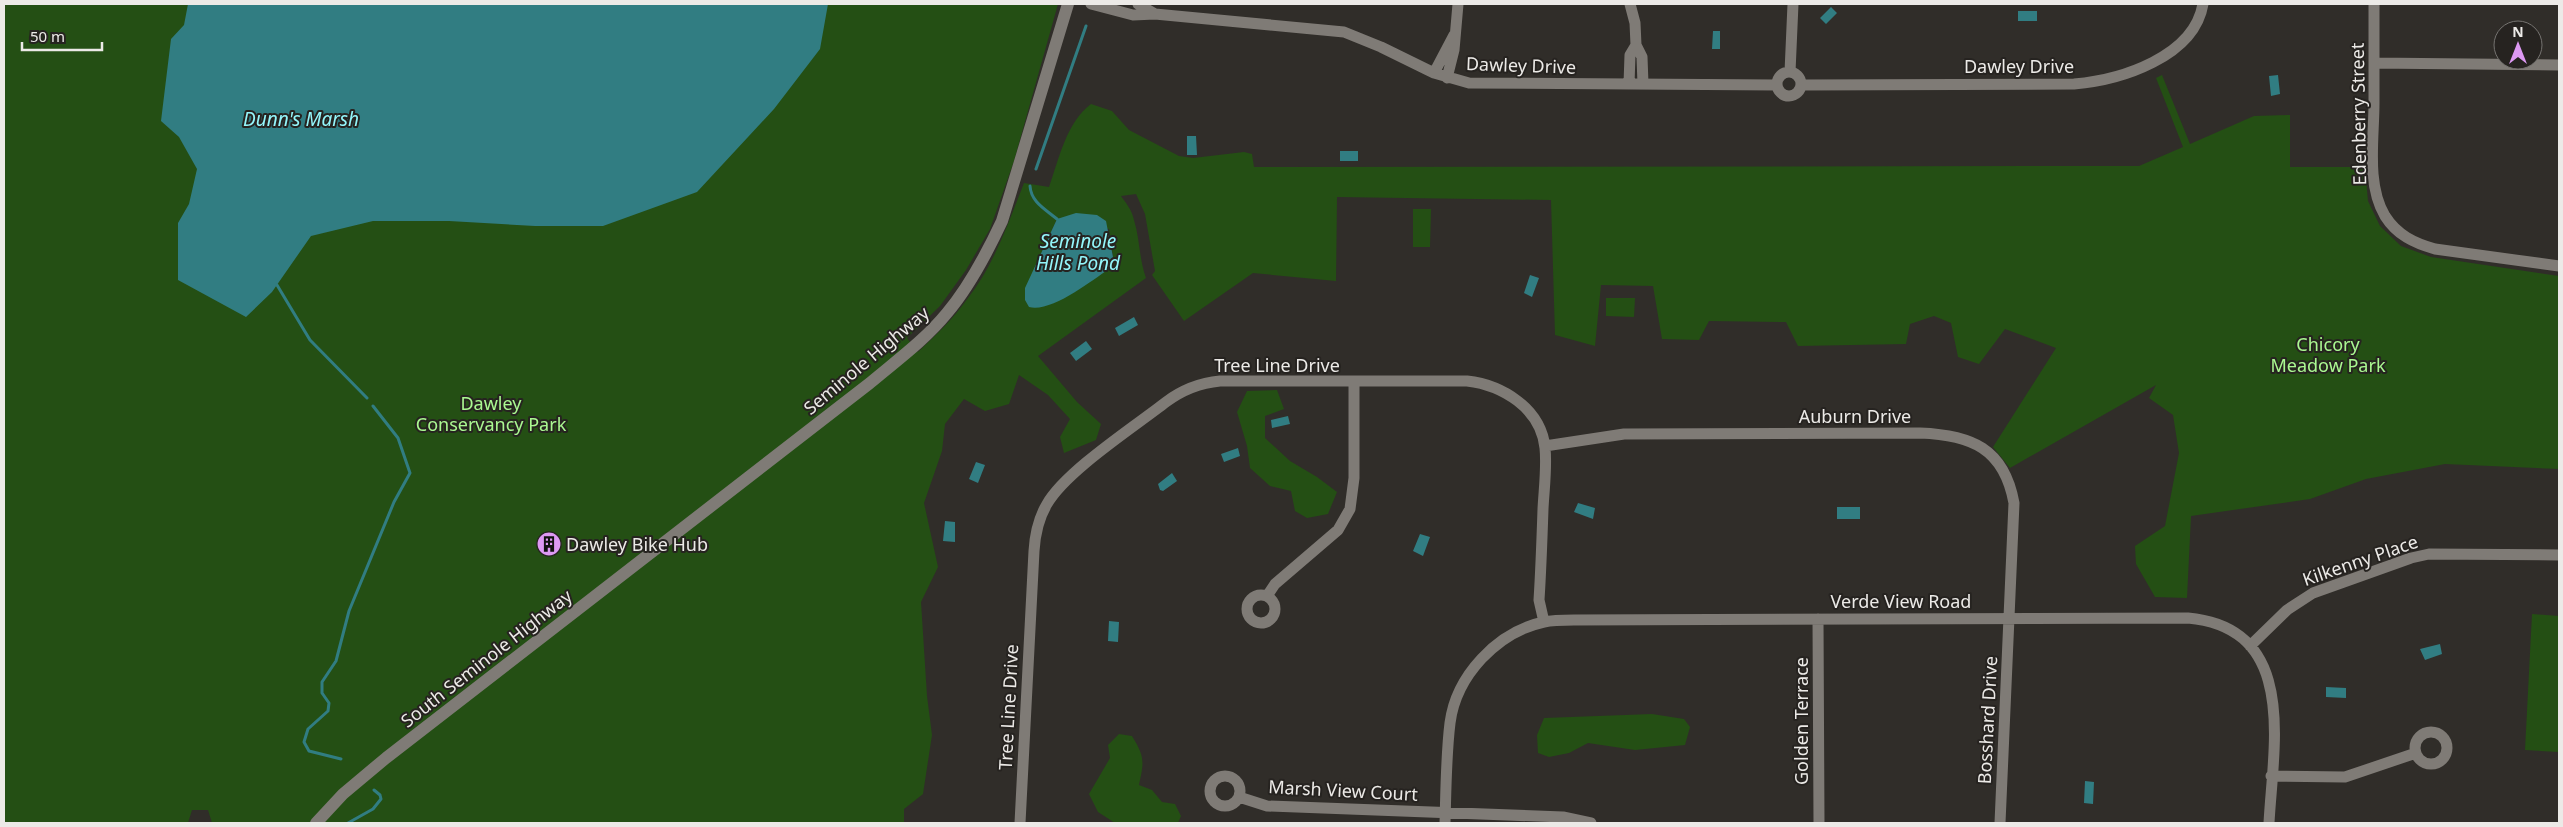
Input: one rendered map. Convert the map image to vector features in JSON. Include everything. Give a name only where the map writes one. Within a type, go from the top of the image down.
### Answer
[{"type":"street","name":"Seminole Highway","points":[[684,527],[909,351],[947,313],[988,252],[1002,221],[1068,4]]},
{"type":"street","name":"Dawley Drive","points":[[1092,4],[1133,15],[1155,14],[1344,32],[1375,44],[1447,78],[1490,84],[1777,84]]},
{"type":"street","name":"Dawley Drive","points":[[1138,4],[1155,14]]},
{"type":"street","points":[[1447,78],[1454,50],[1458,4]]},
{"type":"street","points":[[1630,4],[1635,23],[1636,45],[1642,57],[1643,84]]},
{"type":"street","points":[[1790,72],[1793,4]]},
{"type":"street","name":"Dawley Drive","points":[[1801,84],[2074,84],[2096,82],[2166,56],[2180,47],[2193,32],[2203,4]]},
{"type":"street","name":"Edenberry Street","points":[[2374,4],[2376,189],[2386,217],[2398,231],[2417,244],[2435,249],[2559,266]]},
{"type":"street","points":[[1434,73],[1455,33]]},
{"type":"street","points":[[1629,84],[1630,55],[1636,45]]},
{"type":"street","points":[[2374,63],[2559,65]]},
{"type":"street","points":[[1790,72],[1797,74],[1801,84],[1795,94],[1787,95],[1780,92],[1777,84],[1781,76],[1790,72]]},
{"type":"street","name":"Tree Line Drive","points":[[1020,823],[1035,536],[1043,513],[1053,494],[1068,478],[1166,402],[1180,392],[1196,385],[1220,381],[1467,381],[1494,386],[1509,394],[1527,410],[1540,432],[1545,446],[1539,600],[1544,622]]},
{"type":"street","points":[[1267,596],[1275,584],[1338,530],[1350,509],[1354,478],[1354,382]]},
{"type":"street","name":"Auburn Drive","points":[[1545,446],[1624,434],[1920,433],[1955,436],[1969,440],[1981,446],[1999,463],[2012,494],[2010,618]]},
{"type":"street","name":"South Seminole Highway","points":[[316,823],[344,794],[386,758],[684,527]]},
{"type":"street","name":"Kilkenny Place","points":[[2250,646],[2298,601],[2313,593],[2411,558],[2428,554],[2559,555]]},
{"type":"street","name":"Bosshard Drive","points":[[2000,823],[2010,618]]},
{"type":"street","name":"Golden Terrace","points":[[1818,619],[1820,823]]},
{"type":"street","name":"Verde View Road","points":[[1445,818],[1450,722],[1456,699],[1465,681],[1476,664],[1497,644],[1520,630],[1544,622],[1574,620],[2198,619],[2226,628],[2250,646],[2264,667],[2272,690],[2274,722],[2269,823]]},
{"type":"street","points":[[2272,776],[2345,778],[2416,753]]},
{"type":"street","name":"Marsh View Court","points":[[1239,797],[1267,806],[1445,818],[1563,817],[1590,823]]},
{"type":"green space","name":"Dawley Conservancy Park","points":[[4,4],[1058,4],[1014,161],[990,229],[966,270],[940,306],[907,338],[918,352],[963,305],[986,271],[1024,183],[1049,187],[1069,131],[1082,112],[1091,104],[1112,111],[1129,130],[1179,156],[1193,158],[1244,152],[1252,154],[1254,167],[2139,166],[2183,147],[2156,78],[2162,75],[2190,144],[2254,116],[2290,115],[2290,167],[2365,167],[2368,201],[2380,226],[2401,246],[2431,257],[2559,276],[2559,469],[2445,464],[2366,479],[2310,499],[2191,516],[2187,598],[2155,597],[2136,564],[2135,546],[2165,526],[2179,453],[2173,415],[2149,398],[2156,385],[2010,468],[1993,447],[2056,348],[2005,329],[1979,364],[1958,357],[1951,323],[1934,316],[1910,324],[1906,344],[1798,346],[1786,322],[1709,321],[1699,340],[1662,339],[1653,286],[1601,285],[1595,346],[1555,335],[1551,200],[1337,197],[1336,281],[1253,273],[1184,321],[1152,275],[1155,271],[1145,214],[1136,194],[1121,196],[1133,216],[1146,278],[1038,356],[1077,402],[1101,424],[1096,440],[1064,453],[1060,437],[1070,419],[1048,395],[1019,375],[1009,404],[985,411],[964,399],[945,424],[942,451],[924,503],[938,567],[921,602],[927,696],[932,735],[923,794],[904,809],[904,823],[212,823],[208,810],[192,810],[188,823],[4,823]],"holes":[[[1057,219],[1109,229],[1113,257],[1042,252]]]},
{"type":"green space","points":[[1413,209],[1431,209],[1430,247],[1413,247]]},
{"type":"green space","points":[[1606,298],[1635,298],[1634,317],[1606,316]]},
{"type":"green space","points":[[1277,390],[1284,409],[1265,416],[1265,438],[1290,461],[1317,477],[1337,492],[1328,514],[1307,518],[1295,511],[1291,491],[1270,486],[1250,468],[1247,446],[1237,412],[1247,391]]},
{"type":"green space","points":[[2532,614],[2559,616],[2559,752],[2525,750]]},
{"type":"green space","points":[[1652,714],[1684,719],[1690,727],[1685,745],[1635,750],[1588,743],[1569,753],[1549,757],[1538,753],[1537,735],[1544,718]]},
{"type":"green space","points":[[1119,734],[1132,736],[1139,749],[1142,771],[1139,785],[1152,790],[1162,802],[1175,804],[1181,816],[1178,823],[1115,823],[1098,812],[1089,794],[1110,758],[1108,745]]},
{"type":"water","name":"Dunn's Marsh","points":[[188,4],[828,4],[820,49],[774,109],[697,192],[603,226],[535,226],[449,221],[373,221],[311,236],[272,292],[246,317],[178,280],[178,223],[189,204],[197,169],[179,137],[161,121],[171,39],[184,25]]},
{"type":"water","points":[[1831,7],[1837,13],[1826,24],[1820,18]]},
{"type":"water","points":[[2018,11],[2037,11],[2037,21],[2018,21]]},
{"type":"water","points":[[1713,31],[1720,31],[1720,49],[1712,49]]},
{"type":"water","points":[[2278,75],[2280,94],[2271,96],[2269,76]]},
{"type":"water","points":[[1187,136],[1196,136],[1197,155],[1187,155]]},
{"type":"water","points":[[1340,151],[1358,151],[1358,161],[1340,161]]},
{"type":"water","name":"Seminole Hills Pond","points":[[1076,213],[1097,215],[1106,221],[1113,257],[1109,269],[1059,301],[1038,308],[1029,307],[1025,300],[1025,288],[1057,219]]},
{"type":"water","points":[[1530,275],[1539,278],[1532,297],[1524,293]]},
{"type":"water","points":[[1134,317],[1138,325],[1119,336],[1115,328]]},
{"type":"water","points":[[1086,341],[1092,349],[1076,361],[1070,353]]},
{"type":"water","points":[[1288,416],[1290,424],[1272,428],[1271,420]]},
{"type":"water","points":[[1238,448],[1240,456],[1224,462],[1221,454]]},
{"type":"water","points":[[976,462],[985,465],[978,483],[969,479]]},
{"type":"water","points":[[1172,473],[1177,481],[1163,491],[1160,490],[1158,484]]},
{"type":"water","points":[[1578,503],[1595,508],[1593,519],[1574,512]]},
{"type":"water","points":[[1837,507],[1860,507],[1860,519],[1837,519]]},
{"type":"water","points":[[945,521],[955,522],[955,542],[943,541]]},
{"type":"water","points":[[1420,534],[1430,537],[1423,556],[1413,551]]},
{"type":"water","points":[[1109,621],[1119,622],[1118,642],[1108,641]]},
{"type":"water","points":[[2440,644],[2442,654],[2425,660],[2420,649]]},
{"type":"water","points":[[2326,687],[2346,688],[2346,698],[2326,697]]},
{"type":"water","points":[[2085,781],[2094,782],[2093,804],[2084,803]]},
{"type":"waterway","points":[[1036,169],[1086,26]]},
{"type":"waterway","points":[[1030,186],[1036,201],[1057,219]]},
{"type":"waterway","points":[[277,285],[310,340],[367,398]]},
{"type":"waterway","points":[[341,759],[309,751],[304,742],[308,729],[328,711],[329,703],[322,693],[322,682],[336,661],[349,611],[394,502],[410,473],[398,438],[373,406]]},
{"type":"waterway","points":[[348,823],[373,809],[381,799],[380,795],[374,790]]},
{"type":"place","name":"Dawley Bike Hub","points":[[549,544]]},
{"type":"park label","name":"Chicory Meadow Park","points":[[2328,354]]}]
